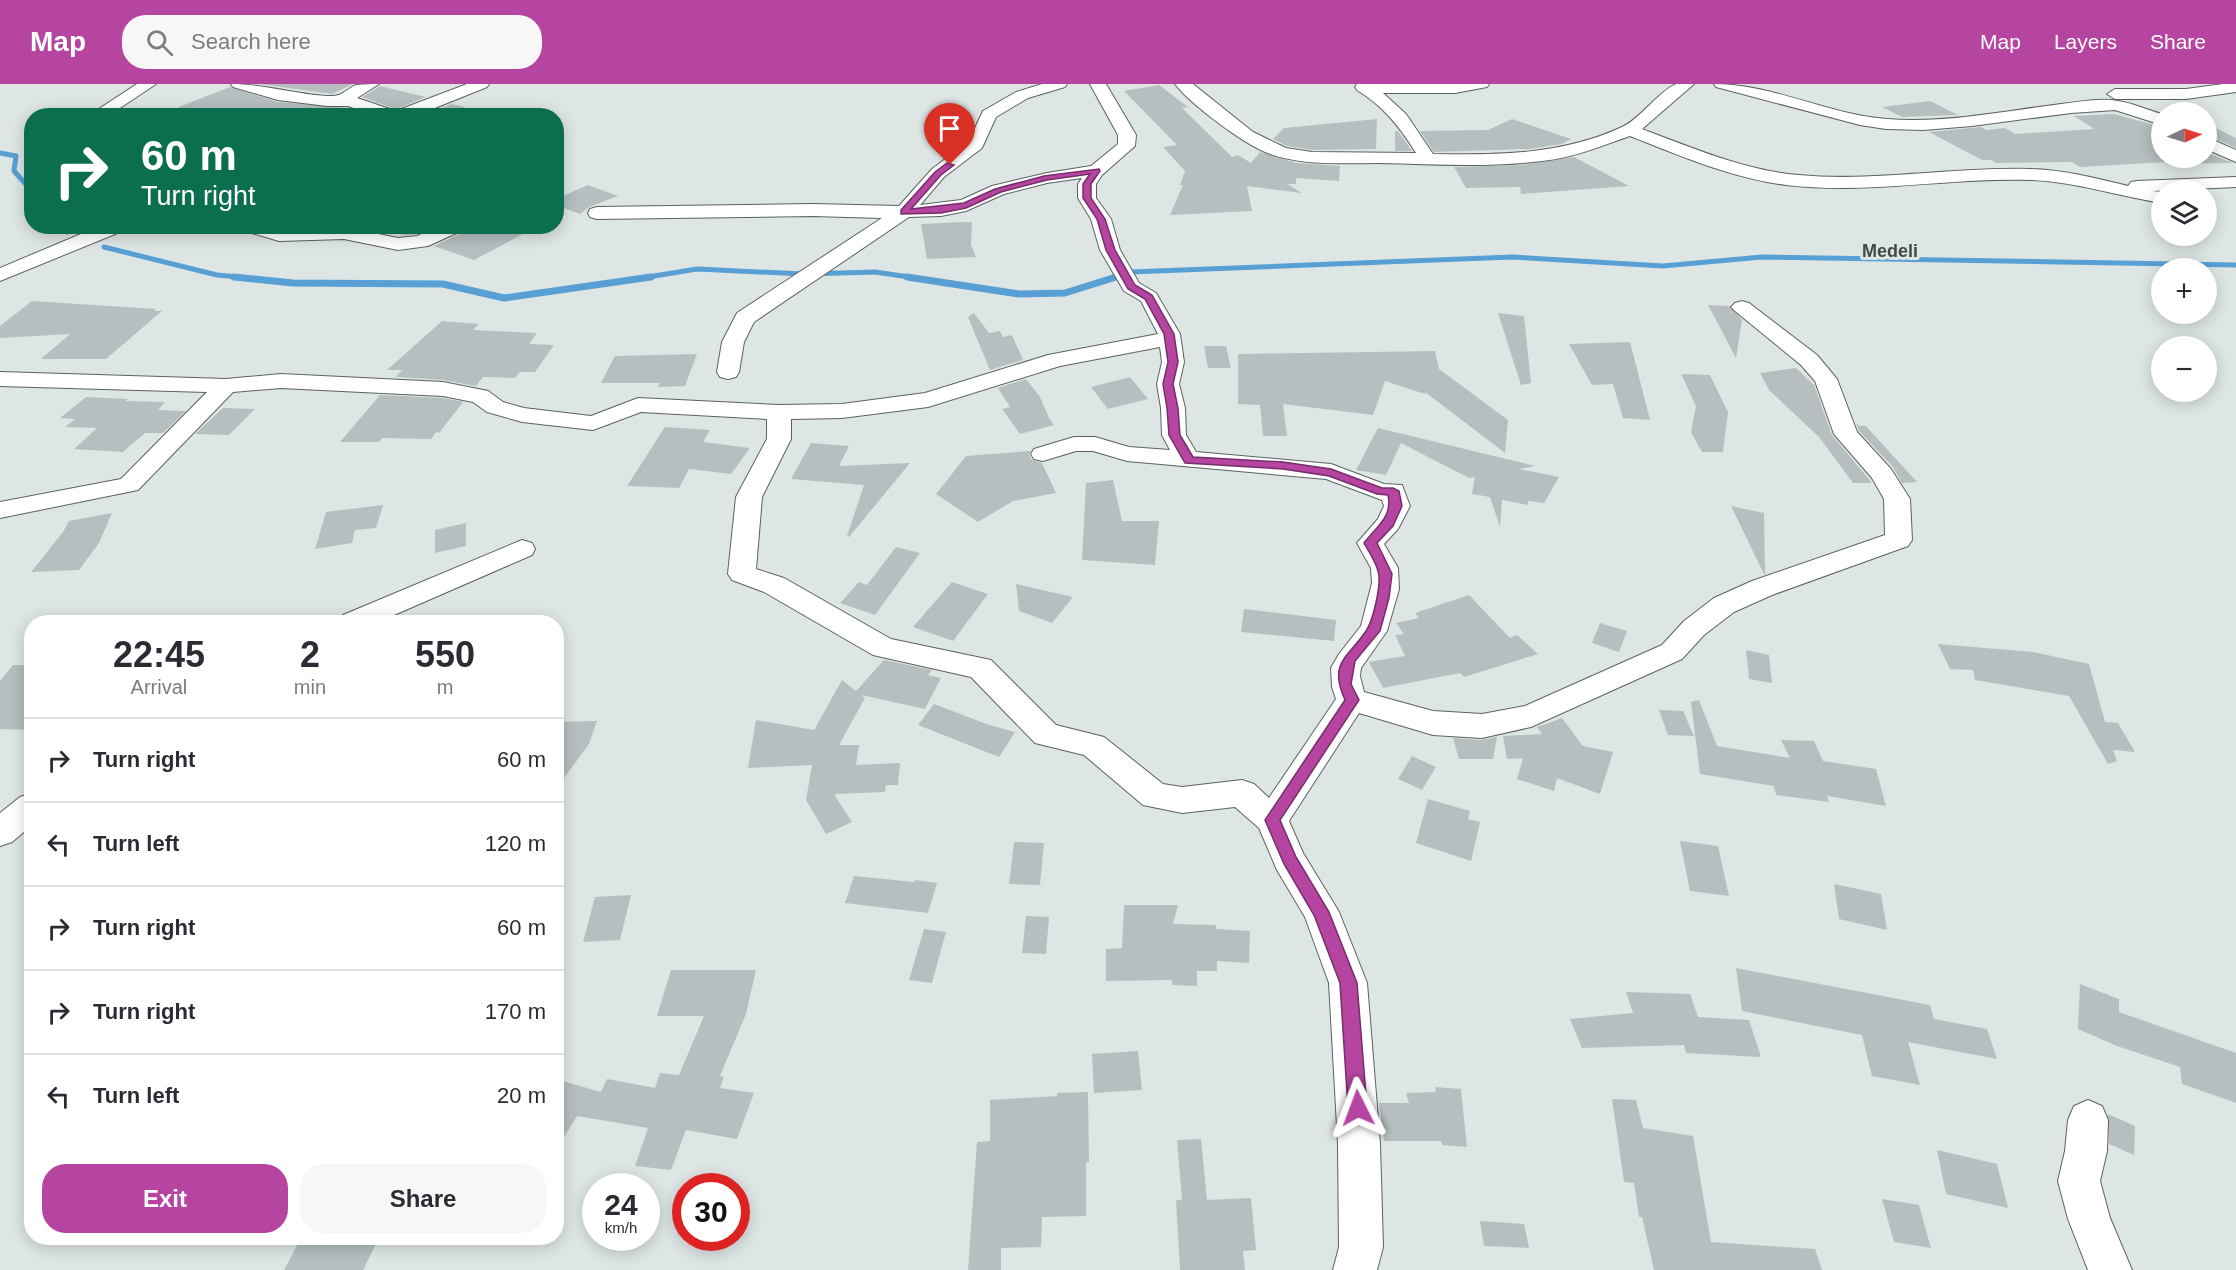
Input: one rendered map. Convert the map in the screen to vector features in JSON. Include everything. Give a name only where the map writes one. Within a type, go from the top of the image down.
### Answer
[{"type":"street","points":[[109,108],[148,84]]},
{"type":"street","points":[[239,84],[278,95],[327,101],[351,101],[372,108]]},
{"type":"street","points":[[351,101],[347,97],[371,84]]},
{"type":"street","points":[[418,108],[481,84]]},
{"type":"street","points":[[728,372],[733,342],[744,318],[904,212],[938,173],[976,144],[989,116],[997,109],[1022,94],[1059,84]]},
{"type":"street","points":[[1098,84],[1127,135],[1126,146],[1096,171],[1087,184],[1087,198],[1101,219],[1110,250],[1131,287],[1149,297],[1170,338],[1173,362],[1168,384],[1173,408],[1174,435],[1189,460]]},
{"type":"street","points":[[1183,84],[1252,139],[1271,149],[1312,157],[1494,160],[1544,156],[1578,149],[1630,130],[1686,84]]},
{"type":"street","points":[[1361,86],[1455,88],[1481,84]]},
{"type":"street","points":[[1722,84],[1860,120],[1886,124],[1923,125],[1972,122],[2071,108],[2108,96],[2186,94],[2236,87]]},
{"type":"street","points":[[1361,86],[1384,99],[1399,115],[1428,158]]},
{"type":"street","points":[[2108,96],[2151,115]]},
{"type":"street","points":[[1630,130],[1741,171],[1783,178],[1857,183],[1926,178],[2053,176],[2096,182],[2151,196]]},
{"type":"street","points":[[2217,148],[2236,157]]},
{"type":"street","points":[[597,213],[941,210],[966,206],[998,190],[1047,178],[1096,171]]},
{"type":"street","points":[[2113,187],[2236,182]]},
{"type":"street","points":[[0,275],[99,234]]},
{"type":"street","points":[[276,234],[312,234]]},
{"type":"street","points":[[349,234],[398,244],[422,242],[439,234]]},
{"type":"street","points":[[1043,454],[1074,444],[1095,444],[1127,454],[1331,472],[1381,492],[1393,491],[1396,506],[1389,523],[1371,543],[1386,574],[1383,598],[1374,631],[1348,660],[1344,684],[1352,700],[1433,723],[1482,726],[1531,716],[1672,652],[1694,628],[1724,605],[1762,588],[1899,540],[1897,500],[1882,474],[1846,434],[1826,379],[1809,360],[1743,307]]},
{"type":"street","points":[[0,379],[226,386],[281,381],[443,389],[480,396],[495,407],[522,415],[593,423],[638,405],[778,412],[842,411],[928,400],[1056,360],[1170,338]]},
{"type":"street","points":[[0,510],[129,485],[226,386]]},
{"type":"street","points":[[778,412],[779,439],[749,497],[742,574],[774,585],[883,648],[980,668],[1046,735],[1093,745],[1155,796],[1182,800],[1242,793],[1272,820],[1289,860],[1321,912],[1348,983],[1359,1144],[1361,1247],[1355,1270]]},
{"type":"street","points":[[368,615],[522,549]]},
{"type":"street","points":[[1272,820],[1352,700]]},
{"type":"street","points":[[0,832],[24,812]]},
{"type":"street","points":[[2088,1120],[2086,1151],[2079,1181],[2089,1219],[2110,1270]]},
{"type":"building","points":[[260,84],[353,84],[332,94]]},
{"type":"building","points":[[1159,85],[1188,107],[1182,108],[1232,157],[1238,155],[1251,163],[1260,152],[1296,163],[1340,166],[1339,181],[1296,178],[1296,184],[1287,184],[1302,193],[1247,186],[1252,211],[1170,215],[1183,185],[1180,185],[1185,171],[1163,147],[1177,145],[1124,91]]},
{"type":"building","points":[[380,86],[426,97],[393,108],[362,97]]},
{"type":"building","points":[[230,87],[278,102],[348,108],[176,108]]},
{"type":"building","points":[[1930,101],[1958,115],[1902,117],[1882,107]]},
{"type":"building","points":[[452,104],[464,107],[464,108],[442,108]]},
{"type":"building","points":[[2114,114],[2151,124],[2151,163],[2080,167],[2072,162],[1996,163],[1991,160],[1982,160],[1929,132],[1981,127],[1986,130],[2005,128],[2015,134],[2094,129],[2074,116]]},
{"type":"building","points":[[1377,119],[1376,149],[1312,150],[1287,146],[1273,139],[1284,128]]},
{"type":"building","points":[[1512,119],[1571,139],[1562,144],[1529,149],[1434,152],[1420,131],[1488,130]]},
{"type":"building","points":[[2217,128],[2236,138],[2236,148],[2217,140]]},
{"type":"building","points":[[1395,131],[1398,131],[1412,151],[1395,151]]},
{"type":"building","points":[[2217,156],[2233,163],[2217,163]]},
{"type":"building","points":[[1574,157],[1629,186],[1521,194],[1520,187],[1466,188],[1454,167],[1522,165]]},
{"type":"building","points":[[588,185],[618,196],[589,207],[580,214],[564,208],[564,196]]},
{"type":"building","points":[[972,222],[971,245],[976,257],[927,259],[921,224]]},
{"type":"building","points":[[460,234],[523,234],[474,260],[434,246]]},
{"type":"building","points":[[32,301],[162,311],[106,359],[41,359],[70,334],[0,338],[0,326]]},
{"type":"building","points":[[1708,305],[1729,306],[1742,320],[1736,358]]},
{"type":"building","points":[[974,313],[989,333],[1000,331],[1003,337],[1012,335],[1023,360],[990,370],[968,317]]},
{"type":"building","points":[[1498,313],[1524,316],[1531,383],[1521,385]]},
{"type":"building","points":[[442,321],[479,324],[473,330],[537,333],[529,344],[554,345],[535,372],[520,372],[515,378],[483,377],[476,386],[443,380],[396,377],[402,370],[387,370]]},
{"type":"building","points":[[1630,342],[1650,420],[1623,418],[1613,384],[1592,385],[1569,344]]},
{"type":"building","points":[[1204,346],[1226,346],[1231,368],[1208,368]]},
{"type":"building","points":[[1435,351],[1439,369],[1508,420],[1505,453],[1425,392],[1425,394],[1385,381],[1373,415],[1283,404],[1287,436],[1263,436],[1260,405],[1238,404],[1238,354]]},
{"type":"building","points":[[697,354],[685,386],[658,387],[660,383],[601,383],[615,356]]},
{"type":"building","points":[[1796,368],[1814,385],[1832,435],[1872,483],[1853,483],[1819,437],[1769,390],[1760,373]]},
{"type":"building","points":[[1681,374],[1710,375],[1728,412],[1723,452],[1702,452],[1691,432],[1696,406]]},
{"type":"building","points":[[1130,377],[1148,399],[1108,409],[1091,387]]},
{"type":"building","points":[[1026,379],[1040,397],[1054,425],[1020,434],[1002,409],[1010,407],[998,388]]},
{"type":"building","points":[[380,395],[443,398],[463,402],[439,433],[436,432],[431,439],[382,438],[379,442],[340,442]]},
{"type":"building","points":[[86,397],[165,402],[158,410],[186,411],[163,433],[145,433],[123,452],[74,449],[97,428],[65,427],[75,419],[60,418]]},
{"type":"building","points":[[223,408],[255,409],[229,435],[195,434]]},
{"type":"building","points":[[1856,423],[1859,426],[1866,426],[1917,482],[1902,483],[1893,467],[1859,431]]},
{"type":"building","points":[[665,427],[710,430],[703,442],[750,448],[731,474],[689,469],[679,488],[627,486]]},
{"type":"building","points":[[1378,428],[1535,466],[1519,469],[1559,477],[1544,503],[1528,501],[1528,505],[1502,500],[1500,527],[1490,497],[1472,494],[1475,477],[1469,478],[1401,443],[1386,475],[1356,470]]},
{"type":"building","points":[[811,443],[849,446],[839,466],[910,463],[849,537],[847,536],[864,485],[791,479]]},
{"type":"building","points":[[1030,451],[1029,455],[1032,460],[1042,463],[1056,493],[1013,501],[978,522],[936,494],[966,456]]},
{"type":"building","points":[[1113,480],[1122,521],[1159,521],[1155,565],[1082,560],[1086,483]]},
{"type":"building","points":[[383,505],[376,528],[355,530],[352,543],[315,549],[326,512]]},
{"type":"building","points":[[1731,506],[1764,513],[1765,574],[1764,574]]},
{"type":"building","points":[[112,513],[99,543],[79,570],[31,572],[69,521]]},
{"type":"building","points":[[466,523],[466,546],[435,553],[435,530]]},
{"type":"building","points":[[896,547],[920,553],[875,615],[840,603],[859,582],[867,585]]},
{"type":"building","points":[[952,582],[988,594],[953,641],[913,627]]},
{"type":"building","points":[[1016,584],[1073,597],[1052,623],[1019,611]]},
{"type":"building","points":[[1469,595],[1510,638],[1517,635],[1538,654],[1464,677],[1460,673],[1383,688],[1369,662],[1405,656],[1395,635],[1404,634],[1396,623],[1419,618],[1415,613]]},
{"type":"building","points":[[1244,609],[1336,620],[1334,641],[1241,632]]},
{"type":"building","points":[[1600,623],[1627,631],[1619,652],[1592,643]]},
{"type":"building","points":[[1938,644],[2033,652],[2089,664],[2105,722],[2118,723],[2135,752],[2113,750],[2117,761],[2108,764],[2069,696],[1975,680],[1973,670],[1950,669]]},
{"type":"building","points":[[1746,650],[1769,655],[1772,683],[1749,679]]},
{"type":"building","points":[[884,660],[932,670],[928,675],[941,678],[925,709],[861,695],[865,698],[839,745],[859,745],[856,765],[900,763],[898,785],[886,785],[885,792],[834,794],[852,822],[826,834],[806,800],[812,765],[748,768],[756,720],[814,730],[842,680],[856,691]]},
{"type":"building","points":[[13,665],[24,665],[24,730],[0,729],[0,681]]},
{"type":"building","points":[[1699,700],[1717,746],[1790,758],[1781,740],[1814,741],[1823,761],[1876,769],[1886,806],[1827,796],[1829,802],[1776,795],[1774,786],[1700,774],[1691,702]]},
{"type":"building","points":[[934,704],[989,725],[1015,732],[999,757],[918,725]]},
{"type":"building","points":[[1659,710],[1683,711],[1694,736],[1668,735]]},
{"type":"building","points":[[1562,718],[1583,746],[1613,752],[1600,794],[1557,778],[1554,791],[1517,779],[1523,758],[1507,759],[1503,736],[1542,734],[1537,727]]},
{"type":"building","points":[[597,721],[589,744],[564,778],[564,722]]},
{"type":"building","points":[[1497,737],[1493,759],[1459,759],[1453,738],[1482,740]]},
{"type":"building","points":[[1412,756],[1436,767],[1422,790],[1398,779]]},
{"type":"building","points":[[1428,799],[1470,811],[1468,819],[1480,822],[1471,861],[1416,843]]},
{"type":"building","points":[[1680,841],[1718,846],[1729,896],[1690,891]]},
{"type":"building","points":[[1014,842],[1044,843],[1040,885],[1009,884]]},
{"type":"building","points":[[854,876],[937,883],[928,913],[845,903]]},
{"type":"building","points":[[1834,884],[1881,894],[1887,930],[1839,919]]},
{"type":"building","points":[[631,895],[620,940],[583,942],[595,897]]},
{"type":"building","points":[[1124,905],[1178,905],[1173,924],[1216,925],[1216,929],[1250,931],[1249,963],[1217,961],[1217,971],[1197,971],[1197,986],[1172,985],[1172,980],[1106,981],[1106,949],[1122,948]]},
{"type":"building","points":[[1026,916],[1049,917],[1046,954],[1022,953]]},
{"type":"building","points":[[924,929],[946,932],[932,983],[909,980]]},
{"type":"building","points":[[1736,968],[1930,1005],[1934,1019],[1987,1029],[1997,1059],[1908,1042],[1920,1085],[1872,1076],[1862,1035],[1742,1011]]},
{"type":"building","points":[[671,970],[756,970],[746,1014],[720,1076],[724,1077],[720,1088],[754,1093],[737,1139],[686,1130],[671,1170],[635,1166],[648,1128],[577,1116],[564,1137],[564,1081],[601,1092],[607,1079],[655,1088],[660,1073],[679,1075],[704,1016],[657,1016]]},
{"type":"building","points":[[2080,984],[2119,999],[2119,1012],[2236,1053],[2236,1103],[2182,1084],[2180,1067],[2117,1046],[2078,1029]]},
{"type":"building","points":[[1626,992],[1690,994],[1698,1017],[1749,1020],[1761,1057],[1686,1053],[1684,1045],[1582,1048],[1570,1019],[1633,1013]]},
{"type":"building","points":[[1138,1051],[1142,1090],[1094,1093],[1092,1054]]},
{"type":"building","points":[[1435,1087],[1461,1089],[1467,1147],[1442,1145],[1441,1141],[1384,1141],[1379,1103],[1409,1103],[1406,1093],[1436,1092]]},
{"type":"building","points":[[1088,1092],[1089,1162],[1086,1162],[1086,1216],[1042,1217],[1041,1247],[1001,1248],[1001,1270],[968,1270],[977,1142],[990,1141],[990,1100]]},
{"type":"building","points":[[1612,1099],[1636,1100],[1643,1128],[1693,1136],[1711,1242],[1815,1249],[1822,1270],[1654,1270],[1642,1217],[1639,1217],[1634,1183],[1624,1182]]},
{"type":"building","points":[[2108,1114],[2135,1126],[2134,1155],[2109,1144]]},
{"type":"building","points":[[1201,1139],[1207,1200],[1251,1198],[1256,1250],[1243,1251],[1245,1270],[1180,1270],[1176,1200],[1182,1200],[1177,1140]]},
{"type":"building","points":[[1937,1150],[1997,1164],[2008,1208],[1946,1194]]},
{"type":"building","points":[[1882,1199],[1919,1205],[1931,1248],[1894,1242]]},
{"type":"building","points":[[1480,1221],[1524,1224],[1529,1248],[1484,1246]]},
{"type":"building","points":[[297,1245],[376,1245],[363,1270],[284,1270]]},
{"type":"waterway","points":[[0,153],[16,156],[14,171],[24,182]]},
{"type":"waterway","points":[[104,247],[217,275],[249,278]]},
{"type":"waterway","points":[[1111,278],[1131,272],[1512,257],[1663,266],[1762,257],[2236,265]]},
{"type":"waterway","points":[[642,278],[697,269],[804,274],[875,272],[916,278]]},
{"type":"waterway","points":[[234,277],[293,283],[443,284],[504,298],[651,277]]},
{"type":"waterway","points":[[907,277],[1019,294],[1065,293],[1116,277]]},
{"type":"district","name":"Medeli","points":[[1890,251]]},
{"type":"route","points":[[950,165],[938,173],[904,212],[966,206],[998,190],[1047,178],[1096,171],[1087,184],[1087,198],[1101,219],[1110,250],[1131,287],[1149,297],[1169,334],[1173,362],[1168,384],[1173,408],[1174,435],[1189,460],[1283,466],[1331,472],[1381,492],[1393,491],[1396,506],[1389,523],[1371,543],[1386,574],[1383,598],[1374,631],[1348,660],[1344,684],[1352,700],[1272,820],[1289,860],[1321,912],[1348,983],[1358,1108]]}]
